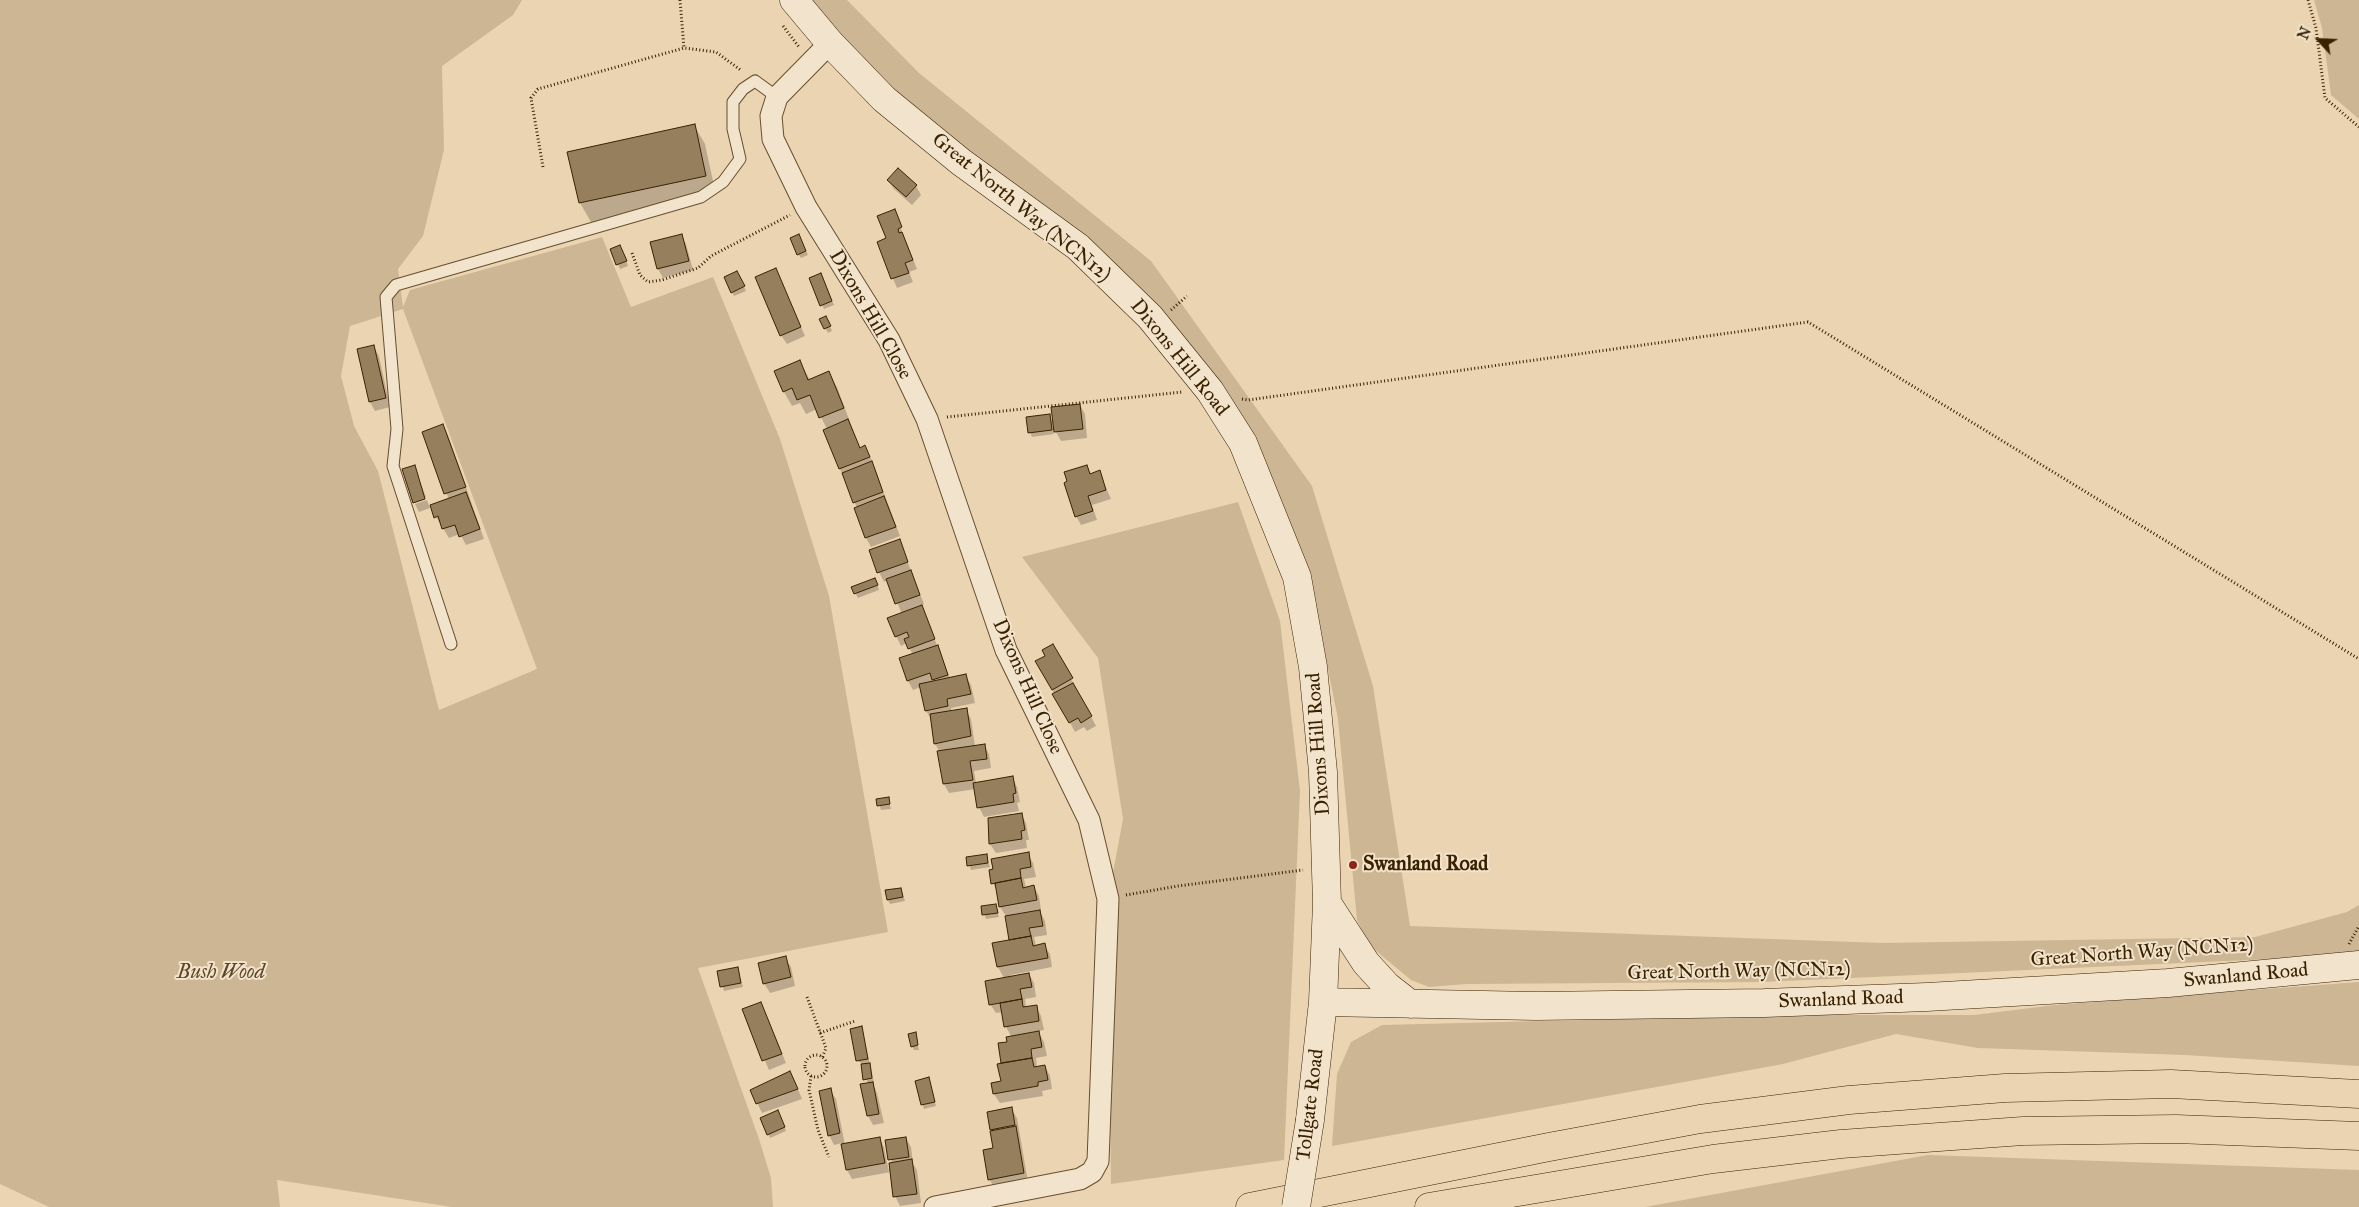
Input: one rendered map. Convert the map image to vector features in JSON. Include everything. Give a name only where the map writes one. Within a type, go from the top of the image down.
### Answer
[{"type":"highway","points":[[1250,1207],[1539,1148],[1700,1119],[1849,1100],[2005,1088],[2171,1084],[2359,1094]]},
{"type":"highway","points":[[1429,1207],[1713,1159],[1841,1144],[2051,1131],[2176,1129],[2359,1136]]},
{"type":"street","name":"Dixons Hill Road","points":[[794,0],[821,53],[884,99],[961,162],[1078,247],[1150,316],[1210,391],[1243,443],[1297,577],[1313,666],[1323,772],[1326,902],[1323,1002]]},
{"type":"street","points":[[777,97],[821,53]]},
{"type":"street","name":"Dixons Hill Close","points":[[777,97],[771,116],[773,139],[806,206],[889,340],[926,419],[1006,650],[1089,820],[1108,899],[1098,1161],[1092,1172],[1080,1179],[935,1207]]},
{"type":"street","points":[[1326,902],[1366,963],[1387,986],[1410,1004]]},
{"type":"street","name":"Swanland Road","points":[[1323,1002],[1605,1005],[1927,997],[2168,983],[2359,966]]},
{"type":"street","name":"Tollgate Road","points":[[1296,1207],[1310,1120],[1323,1002]]},
{"type":"lane","points":[[452,644],[393,466],[397,429],[386,297],[396,285],[701,197],[723,182],[740,159],[733,129],[733,102],[743,89],[755,81],[777,97]]},
{"type":"path","points":[[680,0],[684,48]]},
{"type":"path","points":[[2308,0],[2316,28],[2325,98],[2359,127]]},
{"type":"path","points":[[782,24],[792,40],[821,53]]},
{"type":"path","points":[[543,167],[531,98],[538,89],[684,48],[716,52],[755,81]]},
{"type":"path","points":[[632,253],[640,275],[648,282],[662,280],[698,268],[711,256],[806,206]]},
{"type":"path","points":[[926,419],[1194,390],[1210,391],[1248,400],[1808,322],[2359,659]]},
{"type":"path","points":[[1108,899],[1178,886],[1304,870]]},
{"type":"path","points":[[807,997],[826,1048],[822,1058],[826,1067],[824,1073],[818,1077],[812,1076],[806,1071],[807,1061],[816,1056],[822,1058]]},
{"type":"path","points":[[820,1033],[855,1021]]},
{"type":"path","points":[[812,1076],[809,1090],[818,1130],[829,1157]]},
{"type":"green space","name":"Bush Wood","points":[[0,0],[522,0],[513,15],[442,66],[444,150],[423,236],[398,269],[403,307],[410,290],[602,237],[631,307],[713,277],[780,439],[829,596],[888,932],[698,968],[759,1139],[771,1178],[773,1207],[452,1207],[277,1180],[280,1207],[49,1207],[0,1184]],"holes":[[[403,309],[537,669],[439,710],[378,471],[354,426],[341,376],[350,326]]]},
{"type":"green space","points":[[805,0],[847,0],[919,73],[1151,261],[1312,486],[1373,686],[1410,926],[1882,943],[2255,937],[2347,912],[2359,905],[2359,955],[1762,982],[1466,984],[1429,987],[1411,980],[1369,945],[1357,920],[1338,719],[1310,579],[1234,410],[987,169],[842,44]]},
{"type":"green space","points":[[2314,0],[2359,0],[2359,119],[2331,95],[2322,28]]},
{"type":"green space","points":[[1238,502],[1280,621],[1300,791],[1284,1160],[1111,1184],[1108,899],[1123,819],[1098,658],[1022,557]]},
{"type":"green space","points":[[2359,982],[2359,1066],[2185,1055],[1978,1048],[1896,1034],[1783,1064],[1332,1146],[1337,1074],[1351,1042],[1382,1025],[1785,1015],[1974,1015],[2055,1005]]},
{"type":"green space","points":[[1928,1155],[2359,1170],[2359,1207],[1645,1207]]},
{"type":"building","points":[[695,124],[706,176],[579,203],[567,152]]},
{"type":"building","points":[[898,168],[917,185],[906,197],[887,180]]},
{"type":"building","points":[[895,209],[902,227],[898,229],[899,233],[902,232],[913,260],[905,263],[909,273],[891,279],[877,242],[886,238],[877,216]]},
{"type":"building","points":[[682,234],[689,261],[657,269],[650,242]]},
{"type":"building","points":[[799,234],[806,251],[797,255],[790,238]]},
{"type":"building","points":[[620,245],[627,261],[616,265],[610,249]]},
{"type":"building","points":[[776,268],[801,327],[780,336],[755,277]]},
{"type":"building","points":[[737,271],[745,286],[731,293],[724,277]]},
{"type":"building","points":[[821,273],[832,301],[820,306],[809,278]]},
{"type":"building","points":[[826,316],[831,326],[824,329],[819,319]]},
{"type":"building","points":[[374,345],[386,398],[369,402],[357,349]]},
{"type":"building","points":[[800,360],[808,380],[829,371],[844,408],[819,418],[810,395],[797,400],[792,388],[783,392],[774,371]]},
{"type":"building","points":[[1080,404],[1083,429],[1054,432],[1051,407]]},
{"type":"building","points":[[1050,414],[1052,430],[1028,433],[1026,417]]},
{"type":"building","points":[[848,419],[860,448],[865,445],[870,457],[839,469],[823,430]]},
{"type":"building","points":[[443,424],[466,487],[444,494],[422,432]]},
{"type":"building","points":[[872,461],[883,492],[853,503],[842,473]]},
{"type":"building","points":[[415,465],[425,499],[413,503],[402,469]]},
{"type":"building","points":[[1087,465],[1090,474],[1100,470],[1106,490],[1088,496],[1093,511],[1075,517],[1064,483],[1067,481],[1064,472]]},
{"type":"building","points":[[466,492],[480,529],[459,537],[455,525],[442,529],[438,516],[434,518],[430,505]]},
{"type":"building","points":[[884,496],[896,527],[865,538],[854,508]]},
{"type":"building","points":[[900,539],[908,562],[877,573],[869,550]]},
{"type":"building","points":[[911,570],[920,595],[895,604],[886,579]]},
{"type":"building","points":[[875,578],[878,585],[854,594],[851,587]]},
{"type":"building","points":[[922,605],[935,639],[908,649],[904,639],[909,637],[907,632],[895,637],[887,618]]},
{"type":"building","points":[[1053,644],[1073,678],[1052,690],[1035,661],[1045,656],[1042,650]]},
{"type":"building","points":[[938,645],[948,675],[932,680],[930,673],[907,681],[899,658]]},
{"type":"building","points":[[966,674],[971,694],[947,699],[948,706],[925,711],[919,684]]},
{"type":"building","points":[[1073,683],[1092,716],[1081,723],[1078,718],[1069,723],[1052,694]]},
{"type":"building","points":[[967,708],[971,736],[934,744],[930,714]]},
{"type":"building","points":[[985,744],[987,759],[970,761],[973,780],[943,784],[937,751]]},
{"type":"building","points":[[1013,776],[1016,793],[1013,794],[1014,802],[977,808],[973,783]]},
{"type":"building","points":[[889,797],[890,804],[877,806],[876,799]]},
{"type":"building","points":[[1022,813],[1025,830],[1021,831],[1022,839],[989,844],[988,818]]},
{"type":"building","points":[[1029,852],[1031,867],[1020,869],[1021,878],[991,884],[989,870],[993,869],[991,859]]},
{"type":"building","points":[[987,854],[988,863],[967,866],[966,857]]},
{"type":"building","points":[[1021,878],[1023,888],[1034,885],[1037,900],[999,907],[995,883]]},
{"type":"building","points":[[901,888],[903,897],[887,900],[885,890]]},
{"type":"building","points":[[996,904],[998,913],[982,915],[981,906]]},
{"type":"building","points":[[1040,910],[1043,926],[1029,928],[1031,936],[1009,940],[1005,916]]},
{"type":"building","points":[[1031,936],[1033,946],[1045,943],[1048,958],[997,967],[992,943]]},
{"type":"building","points":[[786,956],[791,977],[763,984],[758,963]]},
{"type":"building","points":[[738,967],[741,983],[720,987],[717,971]]},
{"type":"building","points":[[1029,973],[1032,987],[1020,989],[1022,999],[989,1005],[985,981]]},
{"type":"building","points":[[1022,999],[1023,1007],[1037,1005],[1039,1021],[1004,1027],[1000,1003]]},
{"type":"building","points":[[761,1002],[782,1054],[762,1061],[742,1009]]},
{"type":"building","points":[[862,1026],[868,1059],[856,1061],[850,1029]]},
{"type":"building","points":[[1039,1031],[1042,1047],[1031,1049],[1032,1058],[1001,1063],[998,1043],[1007,1042],[1006,1037]]},
{"type":"building","points":[[916,1032],[918,1045],[911,1047],[908,1034]]},
{"type":"building","points":[[1032,1058],[1034,1067],[1045,1065],[1048,1080],[1038,1082],[1038,1086],[993,1094],[991,1083],[1001,1081],[997,1064]]},
{"type":"building","points":[[870,1063],[872,1078],[863,1080],[861,1064]]},
{"type":"building","points":[[790,1071],[798,1089],[756,1104],[750,1090]]},
{"type":"building","points":[[929,1077],[935,1102],[921,1105],[915,1081]]},
{"type":"building","points":[[873,1082],[879,1114],[867,1116],[860,1084]]},
{"type":"building","points":[[831,1088],[840,1133],[828,1136],[819,1091]]},
{"type":"building","points":[[1012,1107],[1015,1125],[990,1130],[987,1112]]},
{"type":"building","points":[[778,1110],[785,1127],[767,1135],[760,1118]]},
{"type":"building","points":[[1016,1126],[1024,1173],[988,1180],[983,1150],[993,1148],[990,1131]]},
{"type":"building","points":[[880,1137],[885,1163],[846,1170],[841,1144]]},
{"type":"building","points":[[906,1137],[909,1157],[888,1160],[885,1140]]},
{"type":"building","points":[[912,1159],[917,1194],[893,1197],[889,1163]]},
{"type":"place","name":"Swanland Road","points":[[1353,865]]}]
